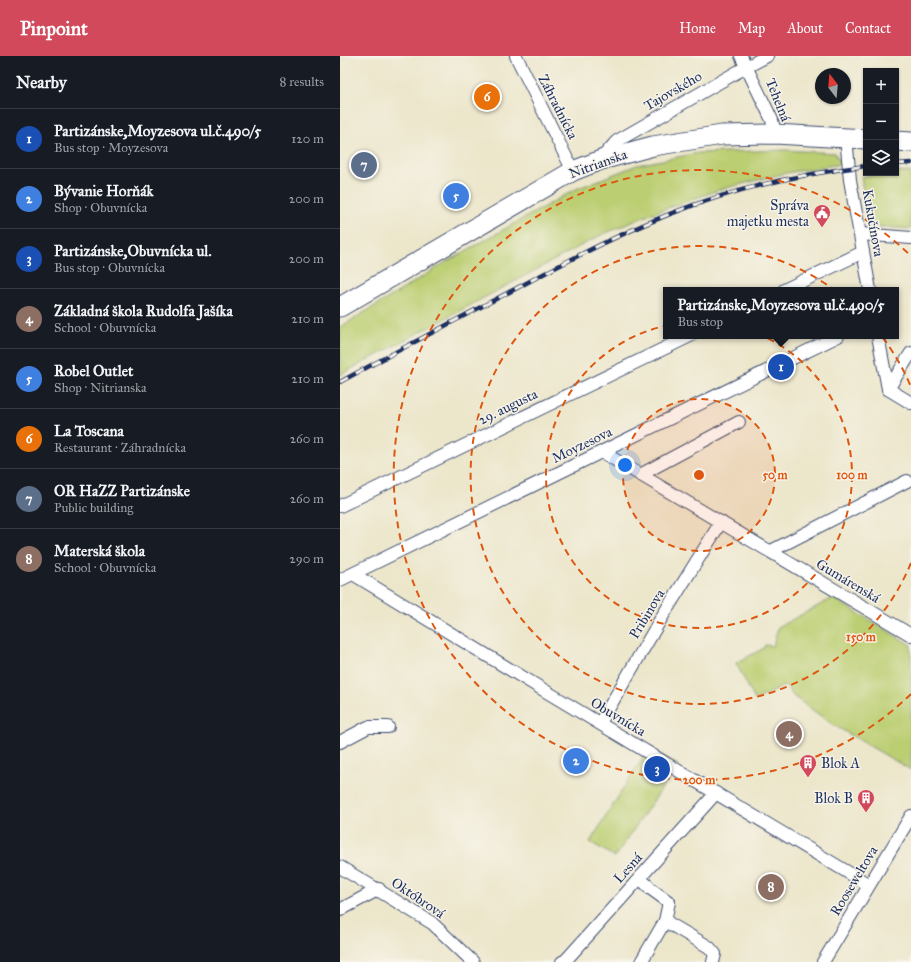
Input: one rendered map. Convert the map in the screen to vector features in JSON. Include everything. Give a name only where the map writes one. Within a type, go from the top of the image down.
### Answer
[{"type":"main road","name":"Nitrianska","points":[[340,307],[573,171],[600,160],[653,146],[722,135],[775,134],[863,139]]},
{"type":"main road","points":[[899,142],[911,142]]},
{"type":"street","name":"Záhradnícka","points":[[516,56],[573,171]]},
{"type":"street","name":"Tajovského","points":[[600,160],[617,141],[744,61],[767,56]]},
{"type":"street","name":"Tehelná","points":[[744,61],[772,120],[775,134]]},
{"type":"street","name":"Kukučínova","points":[[846,137],[850,180],[869,287]]},
{"type":"street","points":[[860,234],[911,238]]},
{"type":"street","points":[[790,287],[863,252]]},
{"type":"street","name":"29. augusta","points":[[340,506],[684,339]]},
{"type":"street","name":"Moyzesova","points":[[340,580],[832,339]]},
{"type":"street","points":[[879,339],[888,389],[911,403]]},
{"type":"street","points":[[888,389],[911,353]]},
{"type":"street","points":[[640,474],[739,422]]},
{"type":"street","name":"Gumárenská","points":[[602,452],[911,635]]},
{"type":"street","points":[[771,551],[907,481]]},
{"type":"street","name":"Pribinova","points":[[600,723],[662,617],[721,522]]},
{"type":"street","name":"Obuvnícka","points":[[353,574],[869,885]]},
{"type":"street","points":[[340,742],[368,727],[388,727]]},
{"type":"street","name":"Lesná","points":[[562,962],[566,960],[716,793]]},
{"type":"street","name":"Rooseweltova","points":[[823,962],[911,816]]},
{"type":"street","name":"Októbrová","points":[[340,866],[432,923],[473,962]]},
{"type":"street","points":[[640,878],[651,889],[669,902],[666,921],[641,962]]},
{"type":"street","points":[[340,910],[379,889]]},
{"type":"street","points":[[666,921],[709,947],[715,954],[712,962]]},
{"type":"green space","points":[[785,150],[835,153],[841,164],[786,173],[722,189],[656,212],[601,235],[340,375],[340,327],[444,263],[576,189],[637,165],[698,153]]},
{"type":"green space","points":[[899,172],[911,172],[911,229],[868,226],[861,177],[899,176]]},
{"type":"green space","points":[[833,598],[911,645],[911,770],[832,724],[793,696],[786,685],[755,700],[736,663],[764,648],[765,645],[773,646],[778,627]]},
{"type":"green space","points":[[649,747],[678,765],[615,857],[590,842]]},
{"type":"railway","points":[[899,164],[911,163]]},
{"type":"railway","points":[[340,382],[566,262],[640,226],[718,197],[754,187],[810,174],[863,166]]},
{"type":"place","name":"La Toscana","points":[[487,97]]},
{"type":"place","name":"OR HaZZ Partizánske","points":[[364,165]]},
{"type":"place","name":"Robel Outlet","points":[[456,196]]},
{"type":"place","name":"Správa majetku mesta","points":[[822,228]]},
{"type":"place","name":"Partizánske,Moyzesova ul.č.490/5","points":[[781,367]]},
{"type":"place","name":"Základná škola Rudolfa Jašíka","points":[[789,734]]},
{"type":"place","name":"Bývanie Horňák","points":[[576,761]]},
{"type":"place","name":"Partizánske,Obuvnícka ul.","points":[[657,769]]},
{"type":"place","name":"Blok A","points":[[808,778]]},
{"type":"place","name":"Blok B","points":[[866,813]]},
{"type":"place","name":"Materská škola","points":[[771,887]]}]
